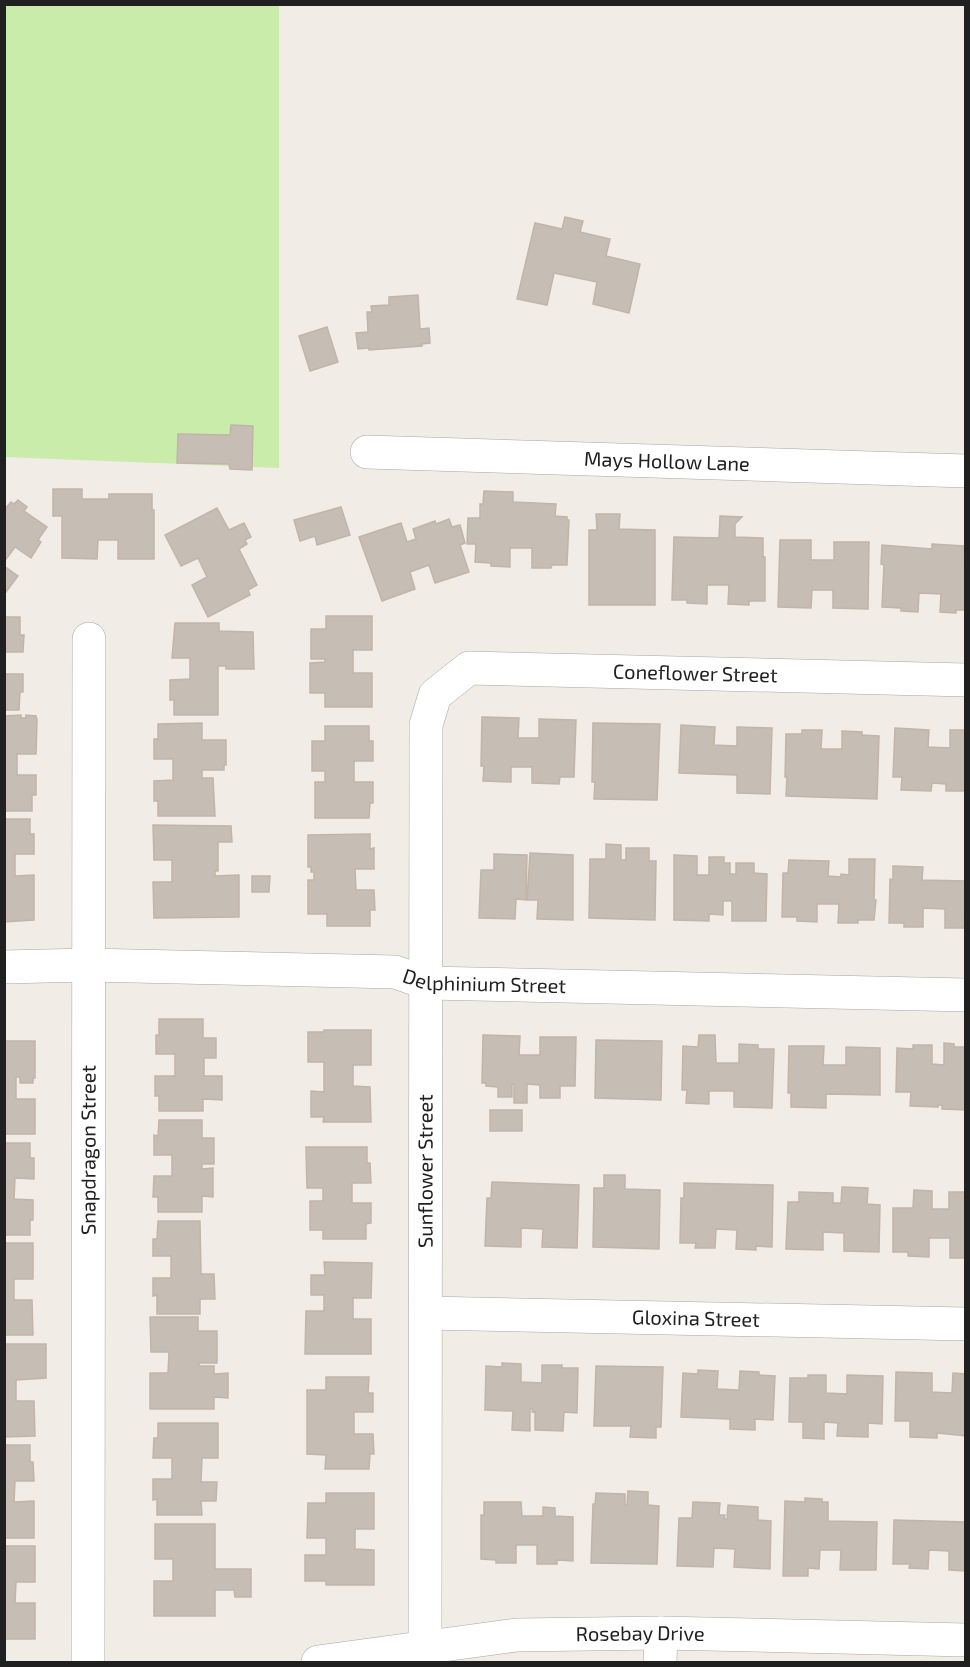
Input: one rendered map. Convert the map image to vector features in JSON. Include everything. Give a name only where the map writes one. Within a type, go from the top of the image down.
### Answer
[{"type":"street","name":"Mays Hollow Lane","points":[[367,452],[966,471]]},
{"type":"street","name":"Snapdragon Street","points":[[88,1662],[89,639]]},
{"type":"street","name":"Coneflower Street","points":[[435,695],[469,668],[966,680]]},
{"type":"street","name":"Sunflower Street","points":[[425,1648],[426,724],[435,695]]},
{"type":"street","name":"Delphinium Street","points":[[4,968],[88,965],[395,972],[427,983],[966,995]]},
{"type":"street","name":"Gloxina Street","points":[[426,1313],[966,1324]]},
{"type":"street","name":"Rosebay Drive","points":[[318,1662],[517,1635],[660,1648],[966,1640]]},
{"type":"green space","points":[[5,5],[279,5],[279,468],[5,457]]},
{"type":"building","points":[[565,217],[583,221],[580,232],[610,239],[606,256],[640,264],[629,313],[593,304],[597,282],[554,273],[547,305],[517,299],[535,223],[562,229]]},
{"type":"building","points":[[418,295],[420,329],[429,328],[430,343],[422,344],[422,346],[358,349],[356,333],[368,332],[367,312],[372,312],[371,306],[389,305],[389,297]]},
{"type":"building","points":[[327,327],[338,362],[310,371],[299,336]]},
{"type":"building","points":[[231,425],[253,426],[252,470],[230,469],[229,464],[177,463],[178,434],[230,435]]},
{"type":"building","points":[[53,489],[82,489],[82,499],[109,499],[109,494],[152,494],[154,559],[118,559],[118,540],[98,540],[97,559],[62,558],[62,516],[53,516]]},
{"type":"building","points":[[484,491],[513,492],[513,502],[556,504],[555,516],[567,517],[569,520],[567,565],[532,568],[532,548],[510,548],[510,567],[475,562],[476,544],[467,544],[468,518],[480,518],[480,504],[483,504]]},
{"type":"building","points":[[18,500],[27,507],[24,511],[47,527],[38,540],[41,542],[31,558],[15,547],[4,562],[4,510],[11,502],[14,504]]},
{"type":"building","points":[[341,507],[350,535],[317,545],[315,536],[300,541],[294,520]]},
{"type":"building","points":[[217,508],[229,530],[244,523],[251,537],[245,540],[247,544],[239,549],[257,585],[248,590],[250,595],[208,617],[192,585],[207,577],[198,558],[181,566],[165,535]]},
{"type":"building","points":[[596,514],[620,514],[619,529],[655,530],[655,605],[589,605],[589,530],[597,530]]},
{"type":"building","points":[[720,516],[742,517],[735,524],[735,537],[763,538],[765,601],[749,601],[749,605],[728,604],[729,585],[707,585],[707,604],[672,600],[674,537],[719,538]]},
{"type":"building","points":[[449,519],[452,527],[460,525],[465,543],[460,545],[469,572],[435,583],[429,565],[410,572],[415,589],[382,601],[359,537],[401,523],[407,542],[416,539],[413,529],[435,521],[436,524]]},
{"type":"building","points":[[780,540],[811,540],[811,560],[834,560],[834,542],[869,542],[868,609],[833,608],[833,590],[812,590],[811,608],[778,607]]},
{"type":"building","points":[[932,544],[964,546],[966,610],[956,610],[956,613],[940,612],[941,594],[919,593],[918,612],[882,607],[884,565],[881,564],[882,545],[932,549]]},
{"type":"building","points":[[4,566],[18,576],[6,592],[4,591]]},
{"type":"building","points":[[326,616],[372,616],[372,650],[353,650],[353,673],[372,673],[372,707],[325,707],[325,693],[310,693],[310,663],[325,662],[325,659],[311,659],[311,629],[326,629]]},
{"type":"building","points":[[4,617],[20,617],[20,635],[24,635],[23,652],[5,652],[4,659]]},
{"type":"building","points":[[175,623],[219,623],[219,631],[253,632],[254,669],[226,669],[226,666],[218,666],[218,715],[174,715],[174,700],[170,700],[170,680],[190,679],[190,658],[172,658]]},
{"type":"building","points":[[4,674],[23,674],[23,692],[20,692],[19,710],[4,710]]},
{"type":"building","points":[[21,715],[21,718],[26,718],[26,715],[36,716],[36,754],[17,754],[17,775],[36,775],[36,795],[32,795],[32,811],[4,811],[4,716]]},
{"type":"building","points":[[482,717],[519,718],[518,738],[539,738],[539,719],[576,720],[574,777],[560,777],[559,784],[532,783],[532,767],[511,767],[511,782],[483,781]]},
{"type":"building","points":[[202,723],[202,740],[226,740],[224,770],[202,770],[202,778],[213,778],[215,816],[158,816],[158,801],[154,801],[154,781],[173,780],[173,759],[154,759],[154,739],[158,739],[158,724]]},
{"type":"building","points":[[593,723],[660,724],[657,800],[594,799]]},
{"type":"building","points":[[681,725],[715,727],[714,745],[737,746],[737,727],[772,728],[770,794],[737,793],[737,775],[679,773]]},
{"type":"building","points":[[325,726],[369,726],[369,741],[373,741],[373,761],[354,761],[354,782],[373,782],[373,803],[370,803],[369,818],[315,818],[315,782],[325,782],[325,771],[312,771],[312,741],[325,741]]},
{"type":"building","points":[[895,728],[929,730],[928,747],[950,748],[950,730],[966,730],[966,791],[946,791],[946,784],[932,783],[931,791],[901,790],[902,777],[893,777]]},
{"type":"building","points":[[802,730],[822,730],[821,749],[842,749],[842,731],[879,736],[877,799],[786,796],[786,734],[802,734]]},
{"type":"building","points":[[4,819],[30,819],[30,834],[34,834],[34,854],[15,854],[15,876],[34,875],[34,920],[4,922]]},
{"type":"building","points":[[153,825],[231,826],[232,842],[218,842],[218,871],[215,871],[215,876],[239,875],[239,917],[154,918],[153,882],[172,882],[172,860],[154,860]]},
{"type":"building","points":[[370,834],[370,849],[374,848],[374,869],[355,869],[356,890],[374,890],[375,910],[370,910],[370,926],[327,926],[327,914],[308,914],[308,880],[314,880],[314,872],[311,872],[311,867],[308,867],[308,835]]},
{"type":"building","points":[[606,844],[621,845],[621,860],[626,860],[626,848],[649,848],[649,861],[656,861],[655,920],[589,918],[590,859],[606,859]]},
{"type":"building","points":[[530,853],[573,855],[573,920],[537,919],[538,900],[527,900]]},
{"type":"building","points":[[494,854],[527,855],[526,900],[516,899],[515,919],[479,918],[481,870],[494,870]]},
{"type":"building","points":[[674,855],[697,856],[697,875],[709,875],[709,857],[724,857],[724,863],[730,863],[730,874],[736,874],[736,863],[754,863],[754,873],[767,874],[766,921],[732,921],[732,901],[723,901],[723,915],[709,914],[709,921],[674,920]]},
{"type":"building","points":[[849,859],[875,859],[874,920],[838,923],[839,904],[817,904],[817,922],[797,921],[797,917],[782,917],[783,873],[788,873],[789,860],[829,861],[828,876],[841,877],[841,874],[849,875]]},
{"type":"building","points":[[893,866],[923,867],[922,880],[966,881],[964,928],[945,928],[945,909],[923,908],[923,927],[904,927],[904,923],[889,923],[890,879],[893,880]]},
{"type":"building","points":[[252,876],[270,876],[269,892],[252,892]]},
{"type":"building","points":[[159,1019],[203,1019],[203,1038],[216,1038],[216,1058],[204,1058],[204,1076],[222,1076],[222,1100],[203,1099],[203,1111],[159,1111],[159,1096],[155,1096],[155,1076],[175,1076],[175,1054],[156,1054]]},
{"type":"building","points":[[324,1030],[371,1030],[371,1065],[353,1065],[353,1086],[370,1087],[371,1122],[323,1122],[324,1117],[311,1117],[311,1091],[324,1092],[324,1062],[308,1062],[308,1032],[324,1032]]},
{"type":"building","points":[[483,1035],[520,1036],[519,1055],[540,1055],[540,1037],[576,1037],[575,1086],[560,1086],[560,1098],[540,1098],[540,1085],[527,1084],[527,1103],[514,1103],[514,1084],[512,1084],[512,1097],[498,1097],[498,1087],[486,1086],[486,1083],[482,1083]]},
{"type":"building","points":[[699,1035],[715,1035],[716,1063],[739,1063],[739,1044],[758,1045],[758,1049],[774,1049],[772,1108],[734,1107],[734,1091],[709,1091],[709,1104],[686,1103],[687,1090],[682,1090],[683,1046],[698,1047]]},
{"type":"building","points":[[596,1040],[662,1041],[661,1100],[595,1098]]},
{"type":"building","points":[[4,1041],[35,1041],[35,1078],[33,1078],[33,1083],[20,1083],[20,1077],[16,1077],[16,1099],[35,1099],[35,1134],[4,1134]]},
{"type":"building","points":[[944,1043],[954,1044],[954,1047],[966,1047],[966,1110],[942,1109],[942,1105],[938,1107],[910,1106],[911,1092],[896,1092],[897,1048],[913,1049],[913,1045],[932,1045],[932,1064],[944,1065]]},
{"type":"building","points":[[789,1046],[824,1046],[823,1065],[846,1065],[846,1047],[880,1048],[880,1095],[826,1094],[826,1108],[791,1107],[791,1093],[788,1093]]},
{"type":"building","points":[[490,1110],[522,1110],[522,1131],[490,1131]]},
{"type":"building","points":[[159,1120],[202,1120],[202,1138],[214,1138],[214,1164],[202,1164],[202,1169],[213,1168],[213,1197],[202,1196],[202,1212],[158,1212],[158,1197],[153,1197],[154,1176],[172,1176],[172,1155],[154,1155],[154,1135],[158,1136]]},
{"type":"building","points":[[4,1143],[30,1143],[30,1158],[34,1158],[34,1179],[15,1178],[14,1199],[33,1200],[30,1235],[4,1235]]},
{"type":"building","points":[[306,1147],[367,1147],[371,1183],[352,1183],[352,1203],[371,1203],[371,1223],[366,1224],[366,1239],[323,1239],[323,1230],[310,1230],[310,1201],[323,1201],[323,1188],[307,1188]]},
{"type":"building","points":[[604,1175],[625,1175],[625,1189],[660,1190],[659,1249],[593,1247],[594,1188],[604,1188]]},
{"type":"building","points":[[492,1182],[579,1185],[577,1248],[542,1247],[543,1229],[521,1228],[521,1247],[485,1246],[487,1198],[491,1198]]},
{"type":"building","points":[[684,1183],[773,1185],[772,1247],[756,1246],[756,1250],[736,1249],[737,1230],[716,1229],[715,1248],[695,1248],[696,1243],[680,1243],[681,1198],[684,1198]]},
{"type":"building","points":[[842,1187],[868,1188],[867,1204],[880,1205],[879,1252],[844,1251],[844,1233],[823,1232],[823,1250],[786,1249],[788,1202],[799,1202],[799,1192],[833,1193],[833,1203],[841,1203]]},
{"type":"building","points":[[914,1190],[932,1191],[932,1209],[949,1209],[949,1192],[966,1192],[966,1258],[950,1258],[950,1238],[929,1238],[929,1257],[908,1256],[908,1252],[893,1252],[893,1208],[913,1208]]},
{"type":"building","points":[[158,1221],[200,1221],[201,1274],[214,1274],[215,1299],[200,1299],[200,1314],[157,1314],[157,1295],[153,1296],[153,1278],[171,1278],[171,1256],[153,1256],[153,1239],[157,1239]]},
{"type":"building","points":[[4,1243],[33,1243],[33,1279],[14,1279],[14,1300],[32,1300],[33,1335],[4,1335]]},
{"type":"building","points":[[324,1262],[372,1263],[371,1298],[353,1298],[353,1319],[371,1319],[371,1354],[305,1354],[306,1311],[324,1311],[324,1295],[311,1295],[311,1275],[325,1275]]},
{"type":"building","points":[[150,1317],[198,1317],[198,1331],[217,1331],[217,1363],[199,1363],[199,1366],[214,1366],[214,1374],[228,1373],[228,1398],[214,1397],[214,1409],[150,1409],[150,1373],[168,1373],[169,1352],[151,1352]]},
{"type":"building","points":[[4,1344],[46,1344],[46,1378],[16,1380],[16,1401],[34,1401],[35,1436],[4,1437]]},
{"type":"building","points":[[502,1363],[521,1364],[521,1382],[542,1383],[542,1365],[578,1368],[577,1413],[564,1412],[563,1431],[535,1430],[533,1409],[530,1409],[530,1431],[512,1430],[513,1411],[485,1410],[486,1366],[502,1367]]},
{"type":"building","points":[[596,1366],[663,1367],[661,1427],[656,1427],[656,1438],[630,1437],[631,1426],[594,1426]]},
{"type":"building","points":[[698,1370],[718,1371],[717,1389],[739,1390],[740,1371],[775,1376],[773,1420],[755,1419],[755,1430],[730,1429],[730,1419],[681,1417],[683,1373],[698,1374]]},
{"type":"building","points":[[896,1372],[932,1373],[932,1392],[952,1393],[953,1373],[966,1374],[966,1436],[937,1433],[937,1438],[910,1437],[910,1421],[895,1421]]},
{"type":"building","points":[[808,1375],[826,1375],[826,1393],[847,1394],[847,1375],[883,1376],[882,1424],[868,1423],[868,1437],[837,1436],[838,1423],[824,1422],[824,1439],[803,1438],[803,1422],[789,1422],[790,1378],[808,1378]]},
{"type":"building","points":[[326,1377],[369,1377],[368,1393],[373,1393],[373,1412],[354,1412],[354,1434],[373,1434],[374,1454],[370,1454],[369,1469],[325,1469],[326,1455],[307,1454],[307,1390],[326,1390]]},
{"type":"building","points":[[158,1423],[218,1423],[218,1458],[202,1458],[201,1482],[217,1482],[216,1501],[201,1501],[202,1515],[157,1515],[157,1499],[153,1500],[153,1479],[172,1479],[172,1458],[153,1458],[154,1438],[158,1438]]},
{"type":"building","points":[[4,1445],[30,1445],[30,1462],[33,1462],[34,1481],[15,1481],[14,1502],[34,1501],[34,1538],[4,1538]]},
{"type":"building","points":[[628,1491],[648,1492],[648,1505],[659,1506],[657,1564],[591,1563],[593,1504],[595,1504],[596,1493],[625,1494],[625,1505],[627,1505]]},
{"type":"building","points":[[326,1493],[374,1493],[374,1529],[355,1529],[355,1549],[374,1550],[374,1585],[326,1585],[326,1581],[305,1581],[305,1555],[326,1555],[326,1538],[307,1538],[308,1503],[326,1503]]},
{"type":"building","points":[[805,1498],[822,1499],[822,1502],[828,1502],[828,1521],[877,1522],[876,1570],[840,1570],[841,1550],[820,1550],[819,1569],[808,1568],[808,1576],[783,1576],[785,1501],[805,1502]]},
{"type":"building","points":[[484,1502],[521,1502],[522,1516],[543,1516],[543,1507],[555,1508],[555,1516],[573,1517],[573,1561],[557,1560],[557,1564],[537,1564],[537,1545],[516,1545],[516,1563],[496,1563],[496,1560],[481,1559],[481,1515],[484,1515]]},
{"type":"building","points":[[693,1502],[720,1503],[719,1515],[725,1515],[724,1519],[727,1519],[728,1505],[758,1507],[758,1520],[771,1521],[770,1569],[734,1567],[735,1549],[714,1548],[713,1567],[677,1566],[679,1518],[692,1518]]},
{"type":"building","points":[[894,1520],[966,1522],[966,1571],[949,1570],[949,1551],[929,1550],[928,1569],[909,1568],[910,1564],[893,1564]]},
{"type":"building","points":[[155,1524],[215,1524],[215,1569],[251,1569],[251,1597],[235,1597],[234,1590],[215,1590],[215,1616],[154,1616],[154,1581],[173,1581],[173,1559],[155,1559]]},
{"type":"building","points":[[4,1546],[35,1546],[35,1582],[16,1582],[15,1603],[35,1603],[35,1639],[4,1639]]}]
